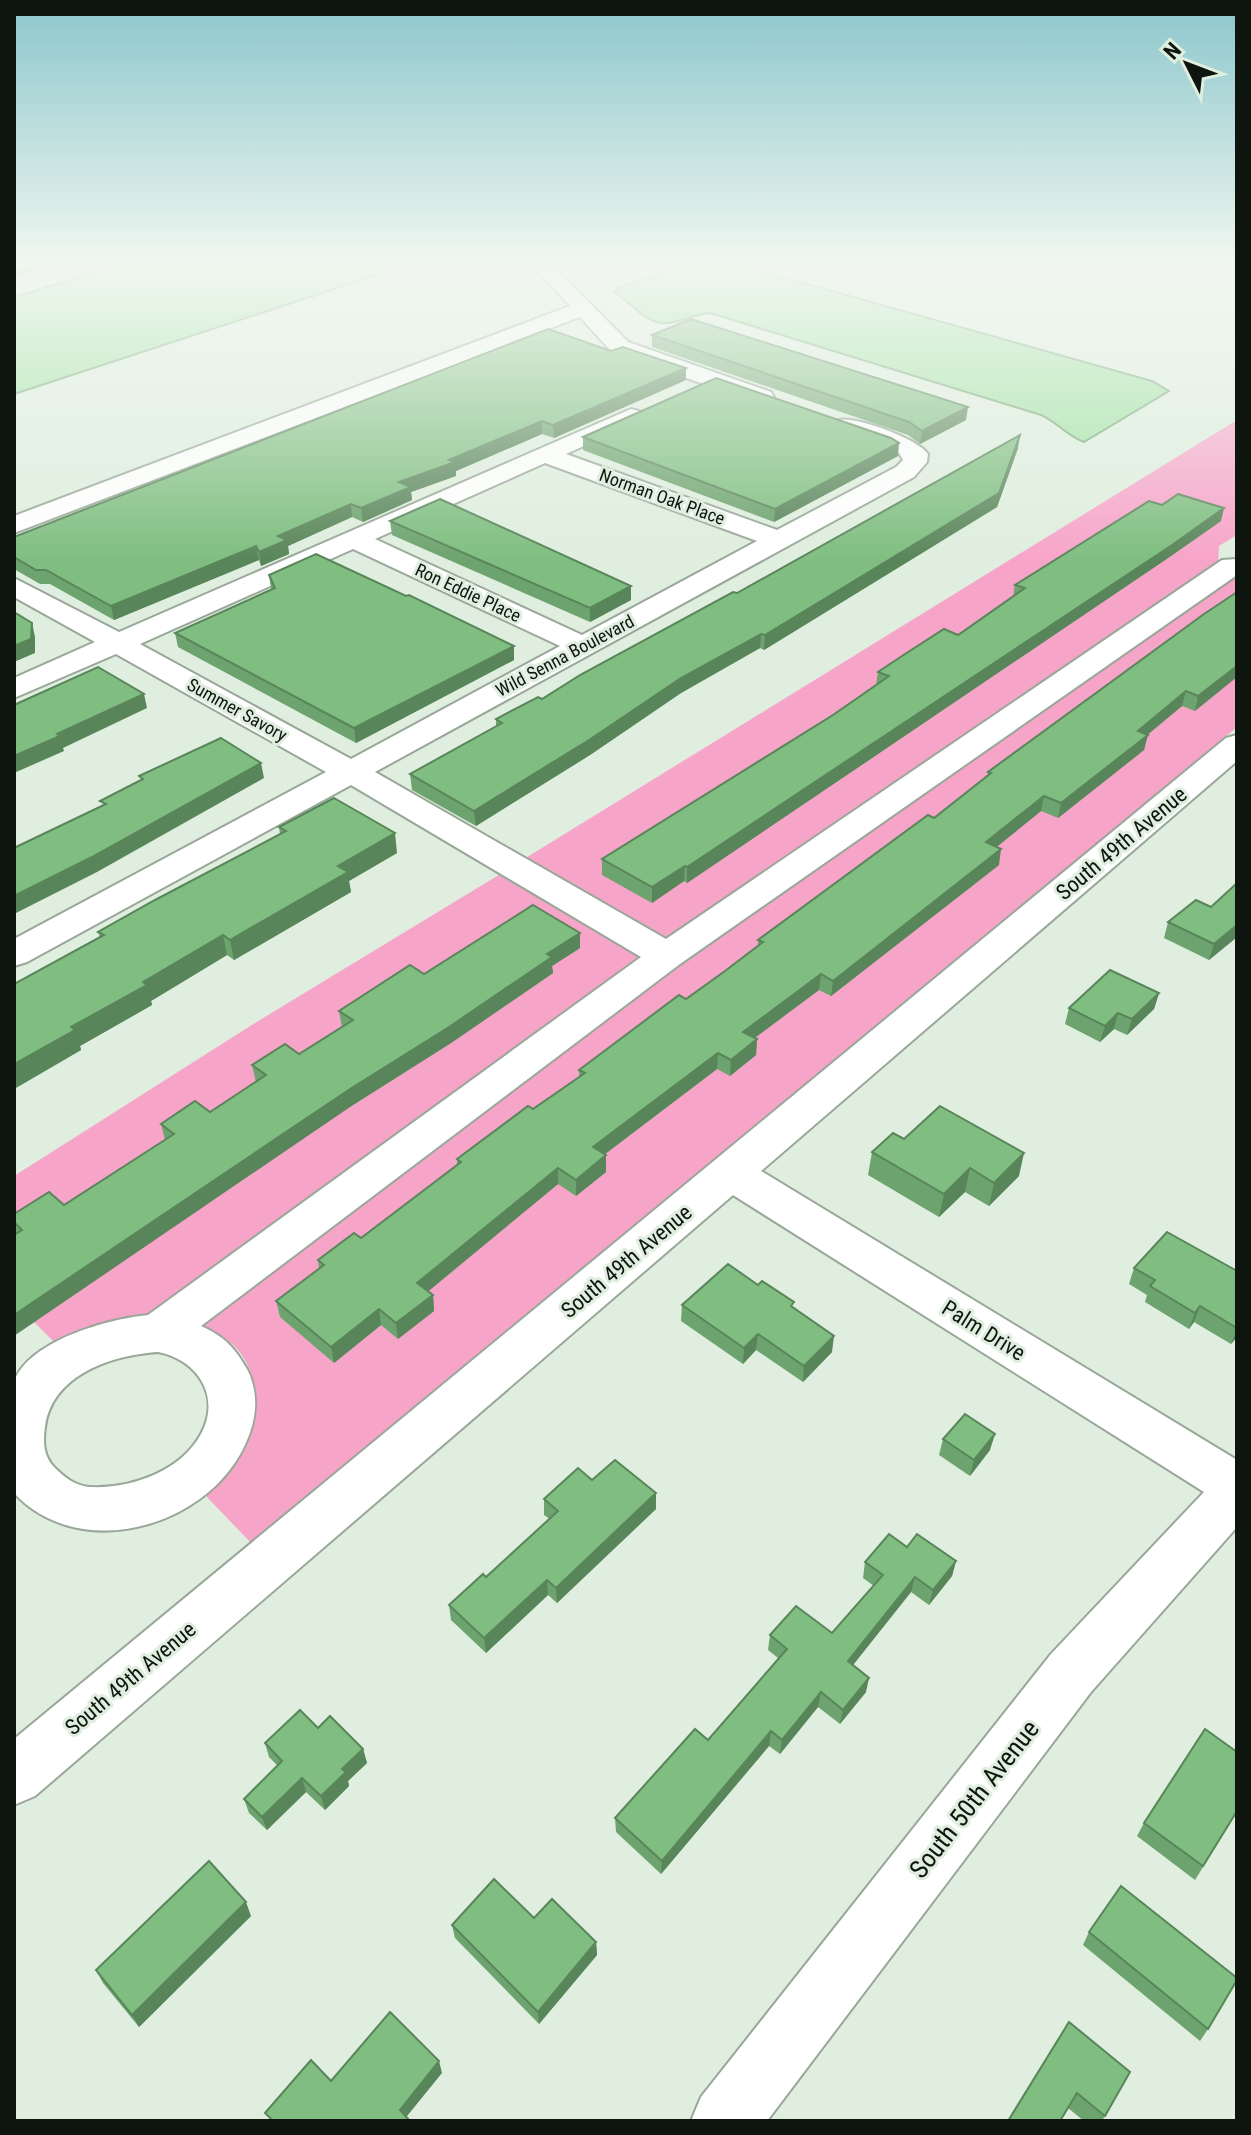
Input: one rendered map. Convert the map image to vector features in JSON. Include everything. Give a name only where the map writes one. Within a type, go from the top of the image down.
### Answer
[{"type":"street","points":[[14,525],[441,363]]},
{"type":"street","name":"Wild Senna Boulevard","points":[[14,954],[905,472],[915,462],[916,454],[899,443],[664,363]]},
{"type":"street","points":[[680,394],[712,380]]},
{"type":"street","points":[[14,689],[653,406]]},
{"type":"street","name":"Norman Oak Place","points":[[544,454],[779,540]]},
{"type":"street","name":"Ron Eddie Place","points":[[353,539],[583,646]]},
{"type":"street","points":[[158,1333],[189,1340],[213,1355],[229,1377],[234,1405],[227,1434],[208,1463],[179,1487],[144,1503],[106,1510],[70,1506],[42,1493],[24,1471],[17,1444],[21,1415],[37,1388],[60,1363],[91,1346],[124,1335],[158,1333],[667,956],[1235,560]]},
{"type":"street","name":"Summer Savory","points":[[14,586],[351,772],[667,956]]},
{"type":"street","name":"South 49th Avenue","points":[[14,1776],[1237,745]]},
{"type":"street","name":"Palm Drive","points":[[730,1173],[1237,1488]]},
{"type":"street","name":"South 50th Avenue","points":[[725,2121],[1071,1673],[1237,1488]]},
{"type":"shaded area","points":[[14,363],[110,363],[14,394]]},
{"type":"shaded area","points":[[871,363],[1087,363],[1152,381],[1169,391],[1084,442],[1041,415]]},
{"type":"shaded area","points":[[1237,420],[1237,535],[1219,546],[1218,563],[664,941],[524,859]]},
{"type":"shaded area","points":[[1237,576],[1237,727],[253,1545],[204,1494],[240,1458],[252,1431],[256,1404],[252,1377],[241,1354],[228,1341],[200,1324],[681,964]]},
{"type":"shaded area","points":[[502,873],[642,955],[150,1316],[102,1325],[57,1345],[14,1302],[14,1176],[255,1023]]},
{"type":"building","points":[[462,363],[670,363],[686,368],[553,425],[542,421],[449,460],[455,462],[399,482],[411,487],[361,508],[351,504],[278,536],[287,540],[259,552],[256,546],[111,606],[46,570],[36,570],[14,557],[14,537]]},
{"type":"building","points":[[734,363],[828,363],[968,407],[922,431],[909,422]]},
{"type":"building","points":[[716,378],[899,443],[775,509],[583,437]]},
{"type":"building","points":[[1020,435],[999,493],[765,635],[761,634],[681,678],[589,740],[474,811],[410,774],[502,723],[496,719],[538,697],[542,699],[580,675],[733,592],[737,593]]},
{"type":"building","points":[[1178,494],[1224,508],[687,867],[652,887],[602,859],[833,715],[889,676],[878,672],[944,629],[958,635],[1025,588],[1015,585],[1149,501],[1162,505]]},
{"type":"building","points":[[440,499],[631,586],[590,608],[390,521]]},
{"type":"building","points":[[316,554],[514,646],[354,728],[175,633],[275,588],[269,575]]},
{"type":"building","points":[[1237,592],[1237,666],[1198,696],[1186,691],[1138,731],[1148,735],[1061,803],[1044,796],[986,842],[1001,849],[833,981],[821,974],[743,1032],[757,1039],[731,1060],[718,1053],[593,1147],[606,1155],[576,1180],[558,1168],[417,1283],[433,1295],[396,1323],[379,1309],[331,1347],[276,1301],[324,1265],[318,1260],[354,1233],[361,1238],[461,1162],[457,1159],[528,1106],[533,1109],[585,1073],[579,1070],[679,995],[686,999],[725,971],[763,942],[758,940],[928,815],[934,818],[991,773],[988,772]]},
{"type":"building","points":[[14,612],[32,623],[31,639],[14,646]]},
{"type":"building","points":[[98,667],[144,694],[14,756],[14,705]]},
{"type":"building","points":[[221,738],[261,763],[92,857],[14,896],[14,848],[106,804],[100,801],[143,779],[139,776]]},
{"type":"building","points":[[334,798],[395,833],[338,866],[348,872],[230,940],[223,935],[143,982],[147,985],[71,1027],[75,1030],[14,1064],[14,984],[104,935],[98,932],[286,831],[279,827]]},
{"type":"building","points":[[1237,883],[1237,925],[1214,944],[1168,922],[1196,900],[1211,907]]},
{"type":"building","points":[[533,905],[580,933],[547,954],[552,957],[449,1027],[350,1089],[14,1315],[14,1235],[22,1230],[14,1222],[14,1214],[49,1192],[64,1205],[174,1134],[161,1124],[195,1101],[210,1112],[266,1075],[252,1065],[285,1044],[299,1054],[353,1020],[339,1011],[410,965],[424,974]]},
{"type":"building","points":[[1110,970],[1159,993],[1132,1019],[1118,1013],[1105,1026],[1069,1008]]},
{"type":"building","points":[[940,1106],[1024,1153],[994,1183],[970,1168],[944,1194],[872,1152],[893,1133],[904,1139]]},
{"type":"building","points":[[1167,1232],[1237,1271],[1237,1328],[1200,1306],[1195,1313],[1150,1286],[1155,1280],[1134,1268]]},
{"type":"building","points":[[728,1264],[758,1285],[762,1281],[794,1302],[791,1306],[834,1336],[804,1366],[758,1334],[744,1348],[682,1305]]},
{"type":"building","points":[[965,1414],[995,1434],[974,1460],[943,1439]]},
{"type":"building","points":[[615,1460],[656,1493],[556,1588],[547,1580],[484,1638],[449,1605],[483,1574],[486,1577],[558,1511],[544,1499],[578,1468],[592,1480]]},
{"type":"building","points":[[889,1534],[907,1547],[917,1534],[956,1561],[933,1590],[915,1577],[848,1661],[869,1678],[843,1710],[821,1692],[782,1740],[771,1731],[662,1861],[615,1818],[695,1729],[708,1740],[787,1649],[770,1635],[796,1606],[832,1633],[883,1575],[865,1562]]},
{"type":"building","points":[[300,1710],[318,1728],[330,1716],[363,1749],[342,1769],[346,1772],[321,1796],[302,1778],[262,1817],[244,1799],[282,1761],[265,1743]]},
{"type":"building","points":[[1205,1729],[1237,1752],[1237,1811],[1203,1866],[1144,1823]]},
{"type":"building","points":[[209,1861],[246,1902],[132,2015],[96,1970]]},
{"type":"building","points":[[494,1879],[534,1918],[552,1899],[596,1942],[538,2012],[452,1925]]},
{"type":"building","points":[[1121,1886],[1237,1978],[1208,2029],[1089,1932]]},
{"type":"building","points":[[390,2012],[439,2061],[400,2110],[410,2121],[273,2121],[265,2113],[311,2060],[331,2081]]},
{"type":"building","points":[[1069,2022],[1130,2072],[1105,2116],[1077,2093],[1060,2121],[1008,2121]]}]
